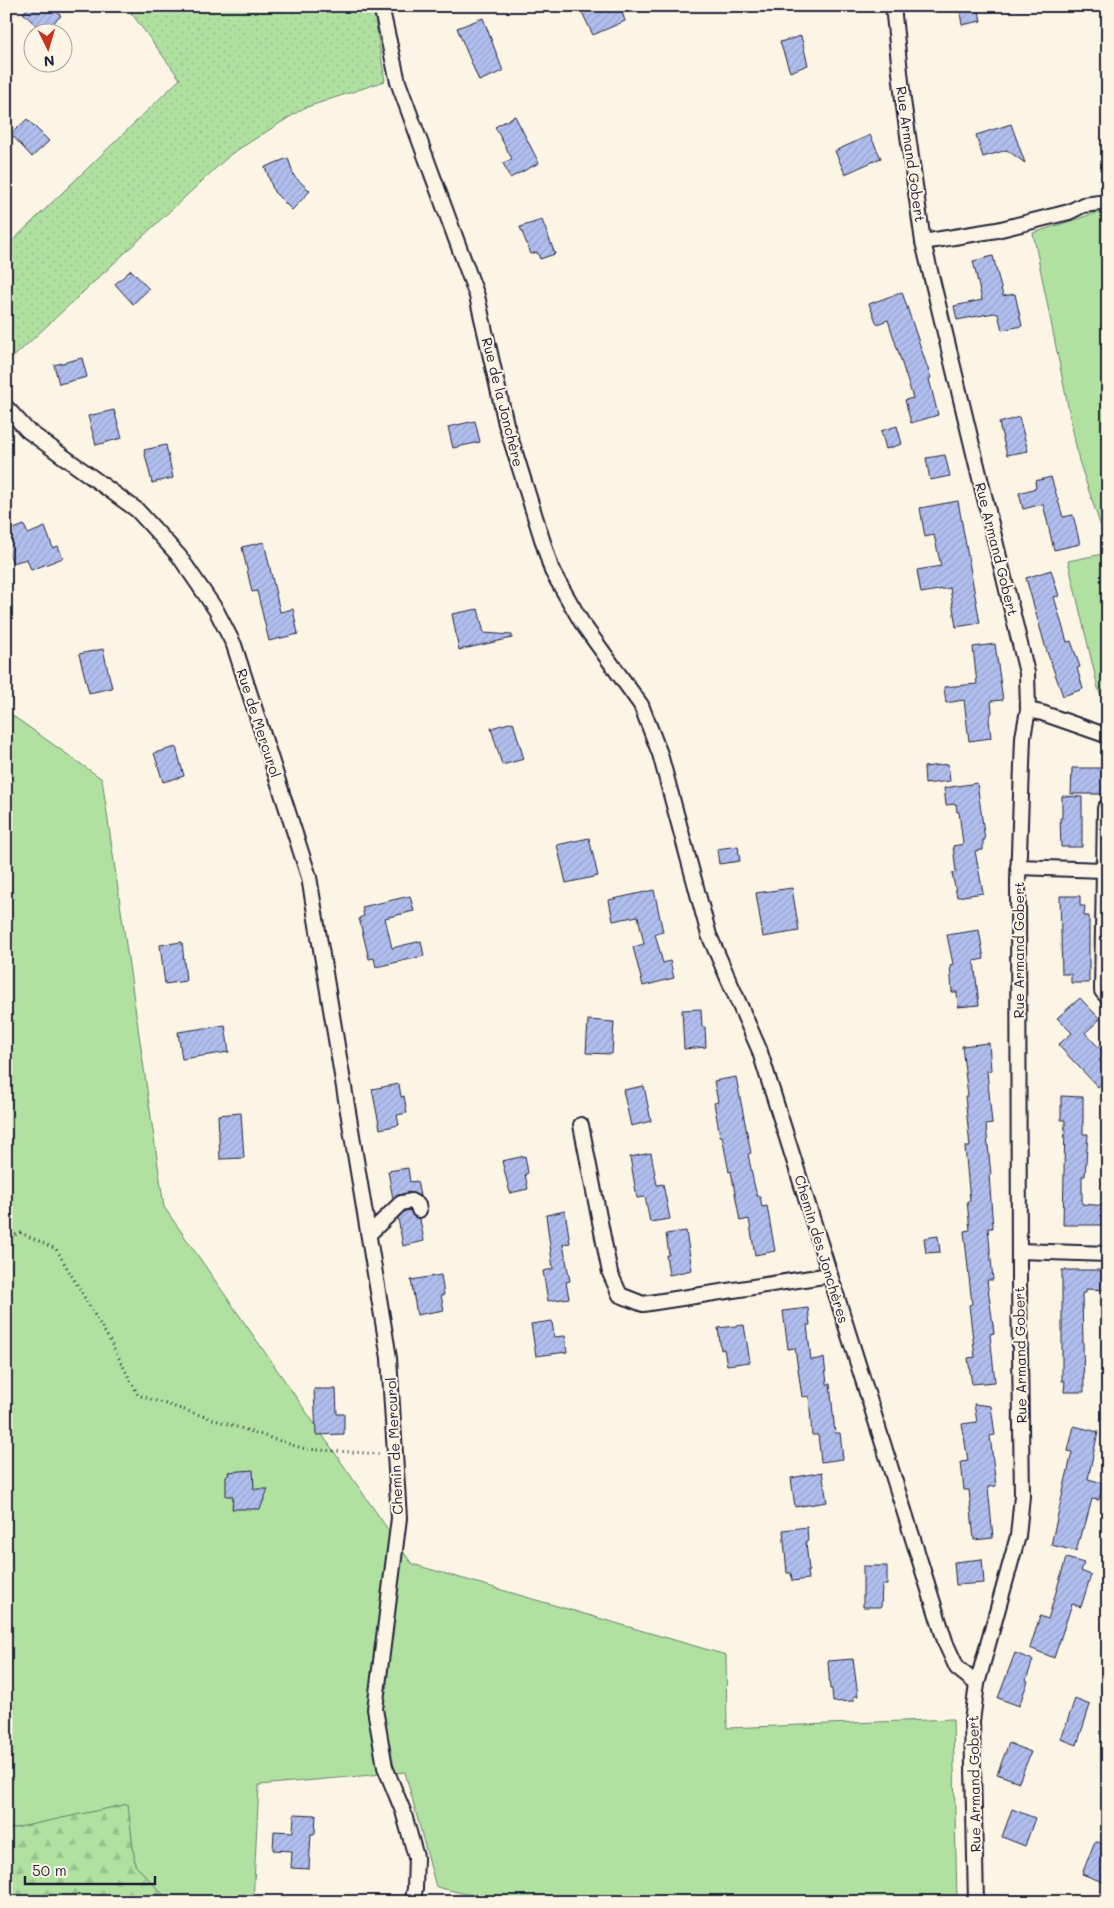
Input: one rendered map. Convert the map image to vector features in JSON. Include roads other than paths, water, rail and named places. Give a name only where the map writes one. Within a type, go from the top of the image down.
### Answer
[{"type":"street","name":"Rue de la Jonchère","points":[[381,6],[398,82],[477,296],[506,424],[552,571],[582,623],[641,706],[660,754],[675,807]]},
{"type":"street","name":"Rue Armand Gobert","points":[[893,6],[903,100],[923,242],[1027,673],[1028,710],[1023,737],[1018,867],[1022,1496],[1018,1536],[977,1684],[972,1721],[976,1902]]},
{"type":"street","points":[[923,242],[997,230],[1069,212],[1084,205],[1108,202]]},
{"type":"street","name":"Rue de Mercurol","points":[[6,407],[27,430],[137,510],[179,556],[216,610],[234,645],[309,877],[351,1127]]},
{"type":"street","points":[[1028,710],[1108,736]]},
{"type":"street","name":"Chemin des Jonchères","points":[[675,807],[710,935],[760,1049],[946,1644],[957,1668],[977,1684]]},
{"type":"street","points":[[1105,808],[1102,991],[1108,998]]},
{"type":"street","points":[[1018,867],[1103,870]]},
{"type":"street","points":[[581,1125],[610,1273],[620,1295],[643,1304],[830,1275]]},
{"type":"street","name":"Chemin de Mercurol","points":[[351,1127],[389,1358],[399,1518],[375,1709],[385,1767],[403,1811],[416,1857],[415,1889],[412,1902]]},
{"type":"street","points":[[369,1234],[401,1203],[411,1201],[418,1205],[419,1210]]},
{"type":"street","points":[[1019,1252],[1108,1254]]}]
